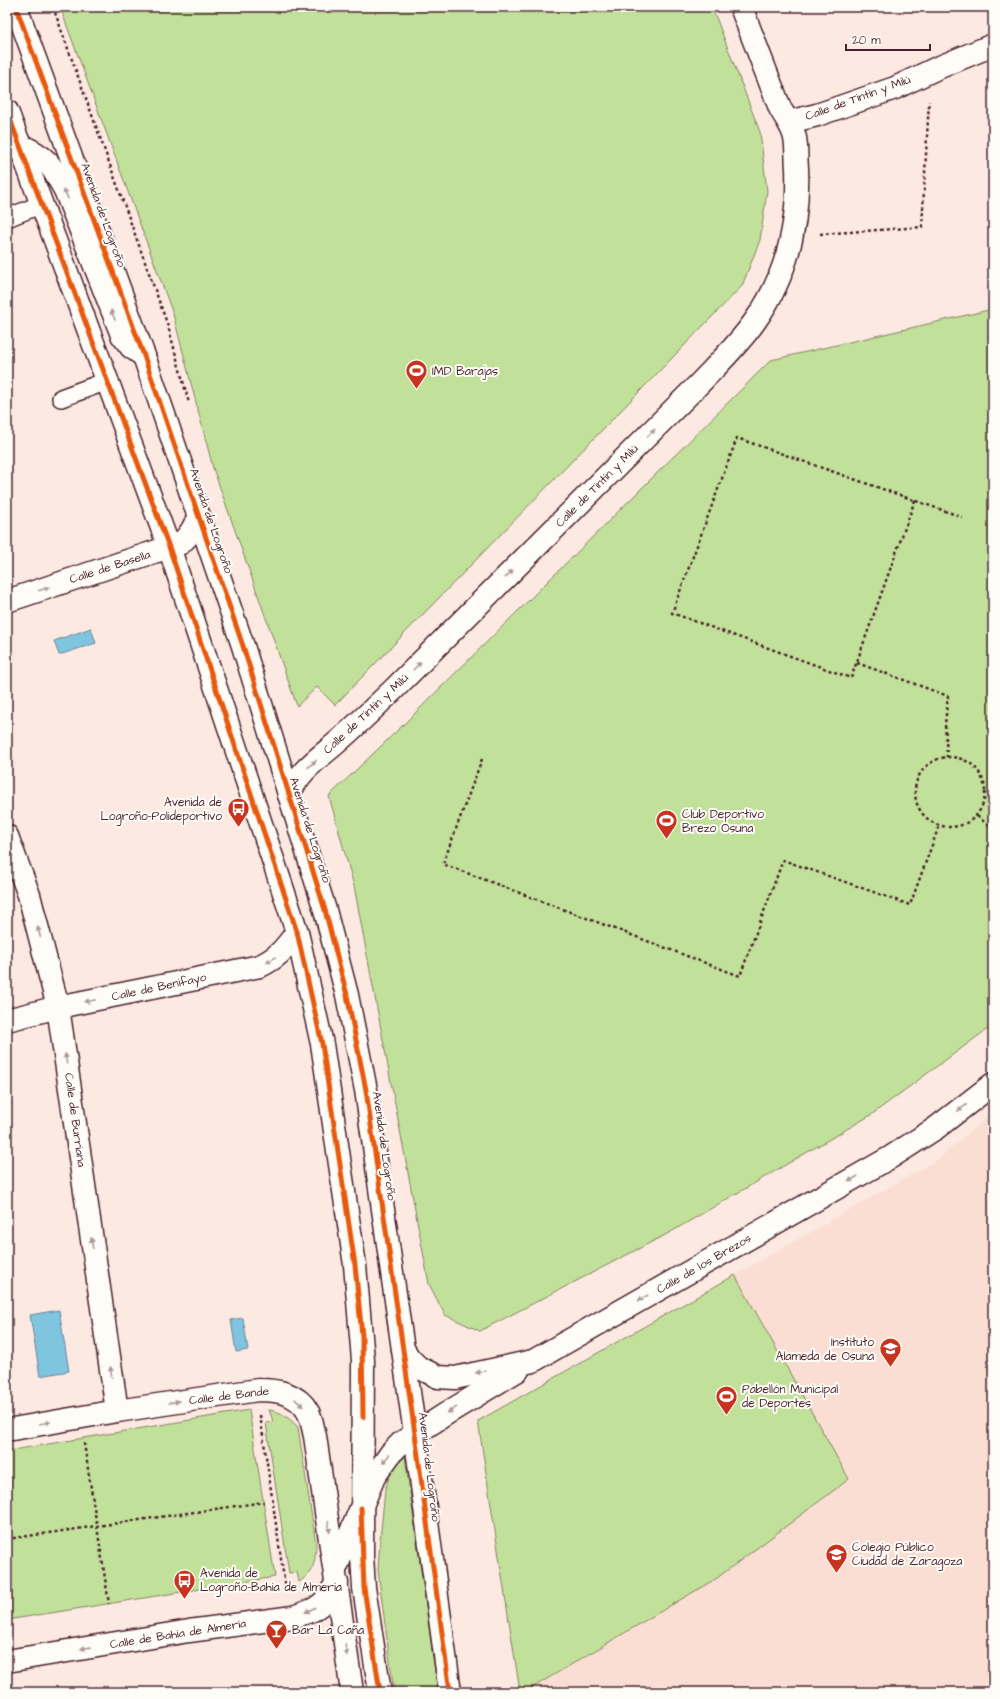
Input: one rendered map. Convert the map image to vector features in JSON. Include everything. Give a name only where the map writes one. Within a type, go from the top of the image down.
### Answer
[{"type":"street","name":"Avenida de Logroño","points":[[16,7],[144,356],[199,516],[243,646],[325,910],[347,996],[366,1090],[450,1692]]},
{"type":"street","name":"Calle de Tintín y Milú","points":[[289,795],[293,784],[299,776],[393,690],[574,510],[699,384],[756,320],[782,272],[792,240],[797,208],[795,138],[789,122],[780,108],[741,7]]},
{"type":"street","name":"Calle de Tintín y Milú","points":[[789,122],[817,115],[895,88],[935,69],[993,45]]},
{"type":"street","name":"Avenida de Logroño","points":[[7,111],[13,147],[42,204],[169,547],[297,932],[322,1044],[355,1265],[362,1336],[363,1368],[361,1508],[364,1588],[380,1692]]},
{"type":"street","points":[[13,147],[33,151],[47,161],[55,171],[65,190],[122,336],[131,347],[144,356]]},
{"type":"street","name":"Calle de Basella","points":[[7,601],[181,543],[194,529],[199,516]]},
{"type":"street","name":"Calle de Burriana","points":[[7,836],[29,895],[58,1007],[117,1411]]},
{"type":"street","name":"Calle de Benifayo","points":[[7,1020],[58,1007],[260,966],[274,959],[283,952],[297,932]]},
{"type":"street","name":"Calle de los Brezos","points":[[403,1349],[418,1367],[438,1378],[455,1378],[533,1361],[891,1157],[936,1128],[993,1084]]},
{"type":"street","name":"Avenida de Logroño","points":[[336,1577],[361,1508],[382,1464],[391,1453],[415,1434],[533,1361]]},
{"type":"street","name":"Calle de Bande","points":[[7,1430],[117,1411],[258,1390],[284,1392],[292,1396],[308,1411],[311,1420],[325,1498],[336,1577]]},
{"type":"street","points":[[336,1577],[352,1692]]},
{"type":"street","name":"Calle de Bahía de Almería","points":[[7,1661],[189,1631],[293,1617],[313,1610],[323,1603],[336,1577]]},
{"type":"lane","points":[[7,218],[42,204]]},
{"type":"lane","points":[[61,398],[107,381]]},
{"type":"path","points":[[820,234],[922,227],[929,95]]},
{"type":"path","points":[[915,500],[851,678],[672,614],[737,438],[915,500],[962,517]]},
{"type":"path","points":[[857,663],[948,696],[945,724],[947,757]]},
{"type":"path","points":[[947,757],[961,759],[973,765],[982,776],[985,790],[983,803],[976,816],[966,824],[952,828],[938,826],[927,819],[918,808],[914,795],[916,781],[923,769],[934,760],[947,757]]},
{"type":"path","points":[[482,759],[443,864],[740,976],[783,860],[910,905],[938,826]]},
{"type":"path","points":[[976,816],[993,829]]},
{"type":"path","points":[[260,1414],[284,1579],[290,1598]]},
{"type":"path","points":[[83,1438],[109,1604]]},
{"type":"path","points":[[7,1539],[264,1502]]},
{"type":"shaded area","name":"Instituto Alameda de Osuna","points":[[993,1112],[993,1692],[525,1692],[717,1578],[849,1479],[735,1275],[937,1160]]},
{"type":"green space","name":"IMD Barajas","points":[[60,7],[712,7],[760,132],[767,191],[760,240],[742,286],[335,705],[317,687],[297,706],[213,468],[173,314]]},
{"type":"green space","name":"Club Deportivo Brezo Osuna","points":[[993,309],[993,1025],[871,1115],[669,1233],[480,1331],[445,1315],[429,1284],[354,886],[329,796],[402,726],[771,360]]},
{"type":"green space","points":[[735,1275],[849,1479],[717,1578],[525,1692],[520,1692],[478,1421]]},
{"type":"green space","points":[[249,1410],[275,1577],[7,1620],[7,1451]]},
{"type":"green space","points":[[269,1410],[278,1412],[285,1416],[298,1427],[316,1544],[313,1566],[308,1574],[299,1582],[297,1572],[289,1573],[266,1423],[273,1421]]},
{"type":"green space","points":[[405,1457],[438,1692],[394,1692],[378,1570],[385,1490],[389,1477],[396,1465]]},
{"type":"water","points":[[91,628],[96,643],[59,655],[54,641]]},
{"type":"water","points":[[59,1310],[69,1371],[40,1376],[30,1315]]},
{"type":"water","points":[[243,1318],[248,1350],[236,1352],[231,1320]]},
{"type":"cycle path","points":[[16,7],[144,356],[243,646],[325,910],[347,995],[366,1090],[450,1692]]},
{"type":"cycle path","points":[[7,111],[169,547],[297,932],[322,1044],[355,1265],[362,1336],[363,1417]]},
{"type":"cycle path","points":[[361,1508],[364,1588],[380,1692]]},
{"type":"place","name":"IMD Barajas","points":[[417,390]]},
{"type":"place","name":"Avenida de Logroño-Polideportivo","points":[[238,828]]},
{"type":"place","name":"Club Deportivo Brezo Osuna","points":[[667,840]]},
{"type":"place","name":"Instituto Alameda de Osuna","points":[[890,1368]]},
{"type":"place","name":"Pabellón Municipal de Deportes","points":[[727,1416]]},
{"type":"place","name":"Colegio Público Ciudad de Zaragoza","points":[[836,1574]]},
{"type":"place","name":"Avenida de Logroño-Bahía de Almería","points":[[185,1600]]},
{"type":"place","name":"Bar La Caña","points":[[277,1650]]}]
